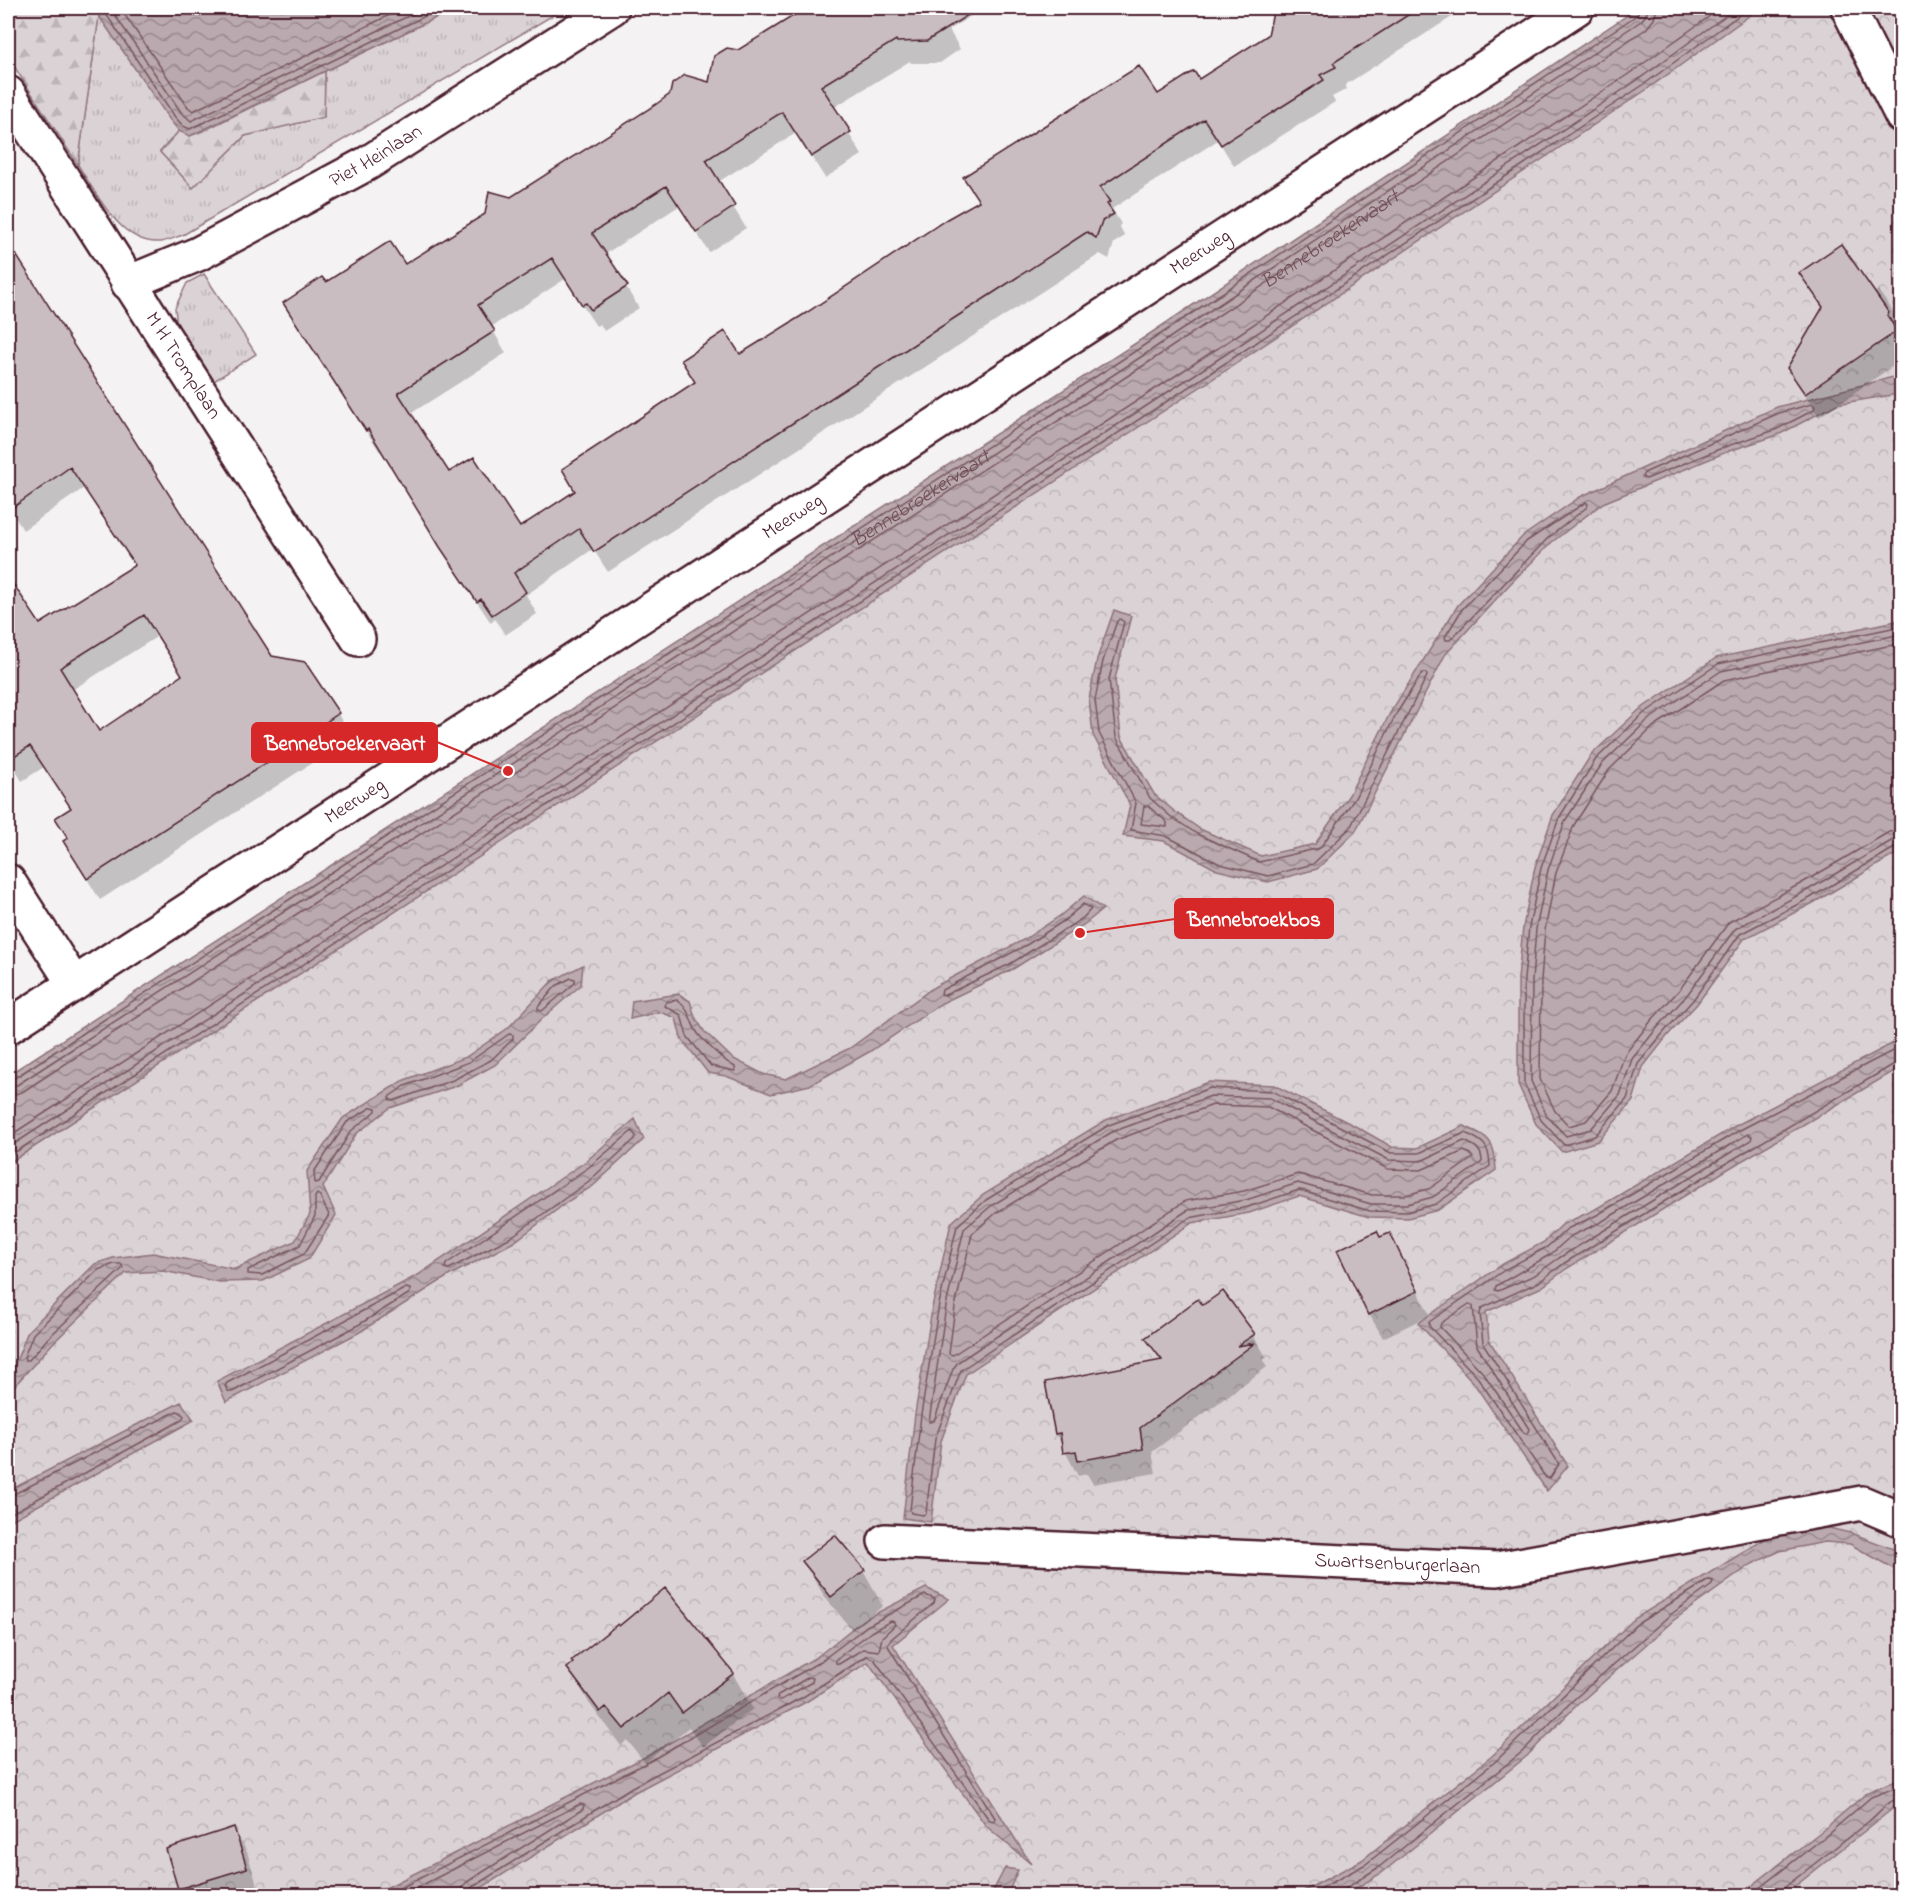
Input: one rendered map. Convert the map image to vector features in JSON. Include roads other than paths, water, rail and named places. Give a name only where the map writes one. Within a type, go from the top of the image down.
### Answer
[{"type":"street","name":"Piet Heinlaan","points":[[128,283],[198,254],[368,163],[612,8]]},
{"type":"street","name":"Meerweg","points":[[8,1027],[1577,8]]},
{"type":"street","points":[[1848,8],[1902,116]]},
{"type":"street","name":"M H Tromplaan","points":[[8,93],[358,639]]},
{"type":"street","points":[[8,881],[74,984]]},
{"type":"street","name":"Swartsenburgerlaan","points":[[885,1541],[1497,1569],[1862,1503],[1902,1520]]},
{"type":"water","points":[[96,8],[456,8],[190,136],[179,131],[170,120],[99,16]]},
{"type":"water","points":[[1638,8],[1760,8],[1646,90],[1231,367],[8,1164],[8,1075],[1136,343]]},
{"type":"water","points":[[1901,375],[1901,395],[1837,404],[1778,435],[1729,451],[1603,503],[1552,542],[1445,655],[1355,832],[1317,869],[1268,882],[1217,870],[1164,841],[1123,836],[1130,805],[1093,735],[1089,699],[1097,659],[1114,610],[1131,616],[1115,679],[1121,737],[1154,794],[1200,829],[1261,856],[1315,844],[1349,795],[1390,713],[1458,605],[1523,536],[1580,497],[1777,407]]},
{"type":"water","points":[[1901,620],[1901,851],[1813,903],[1744,939],[1697,1004],[1668,1035],[1643,1067],[1633,1101],[1598,1141],[1562,1152],[1536,1124],[1518,1084],[1518,979],[1523,927],[1535,867],[1553,815],[1591,755],[1639,710],[1716,658]]},
{"type":"water","points":[[1084,896],[1103,909],[1086,923],[1013,969],[942,1003],[869,1052],[810,1085],[771,1094],[726,1076],[708,1073],[681,1038],[676,1018],[660,1012],[630,1019],[632,1001],[679,994],[690,1001],[695,1017],[704,1031],[732,1058],[763,1074],[786,1079],[850,1048],[934,987],[1025,939],[1061,915]]},
{"type":"water","points":[[583,965],[581,985],[495,1065],[456,1086],[390,1108],[356,1134],[323,1187],[336,1215],[309,1259],[263,1281],[219,1282],[163,1271],[126,1273],[53,1343],[8,1393],[8,1382],[28,1331],[95,1264],[113,1258],[153,1253],[235,1269],[295,1241],[310,1214],[307,1171],[343,1118],[402,1081],[466,1057],[508,1028],[552,981]]},
{"type":"water","points":[[1901,1039],[1901,1067],[1728,1169],[1566,1269],[1542,1287],[1486,1312],[1489,1340],[1568,1466],[1547,1491],[1473,1382],[1418,1323],[1503,1264],[1544,1242],[1563,1224],[1594,1210],[1737,1125]]},
{"type":"water","points":[[1209,1082],[1274,1085],[1392,1147],[1417,1148],[1464,1126],[1489,1141],[1494,1152],[1496,1170],[1438,1210],[1408,1218],[1369,1217],[1299,1196],[1249,1213],[1192,1223],[966,1374],[941,1441],[931,1522],[903,1518],[915,1414],[933,1303],[951,1223],[983,1195],[1106,1120]]},
{"type":"water","points":[[635,1119],[644,1139],[593,1186],[570,1200],[514,1242],[450,1275],[358,1333],[226,1402],[217,1381],[418,1275],[585,1162]]},
{"type":"water","points":[[181,1402],[194,1420],[8,1522],[8,1491]]},
{"type":"water","points":[[1825,1527],[1854,1534],[1901,1552],[1901,1573],[1850,1544],[1825,1542],[1780,1551],[1752,1564],[1674,1620],[1576,1706],[1527,1756],[1383,1872],[1345,1895],[1287,1896],[1298,1894],[1362,1860],[1492,1756],[1634,1619],[1765,1539],[1779,1533]]},
{"type":"water","points":[[926,1588],[949,1599],[893,1645],[1031,1864],[986,1826],[868,1662],[806,1702],[635,1792],[470,1895],[372,1895],[649,1755],[818,1656],[863,1620]]},
{"type":"water","points":[[1898,1779],[1901,1780],[1901,1802],[1784,1895],[1740,1895],[1868,1792]]},
{"type":"water","points":[[1005,1868],[1018,1870],[1007,1895],[991,1895]]},
{"type":"place","name":"Bennebroekervaart","points":[[508,771]]},
{"type":"place","name":"Bennebroekbos","points":[[1080,933]]}]
